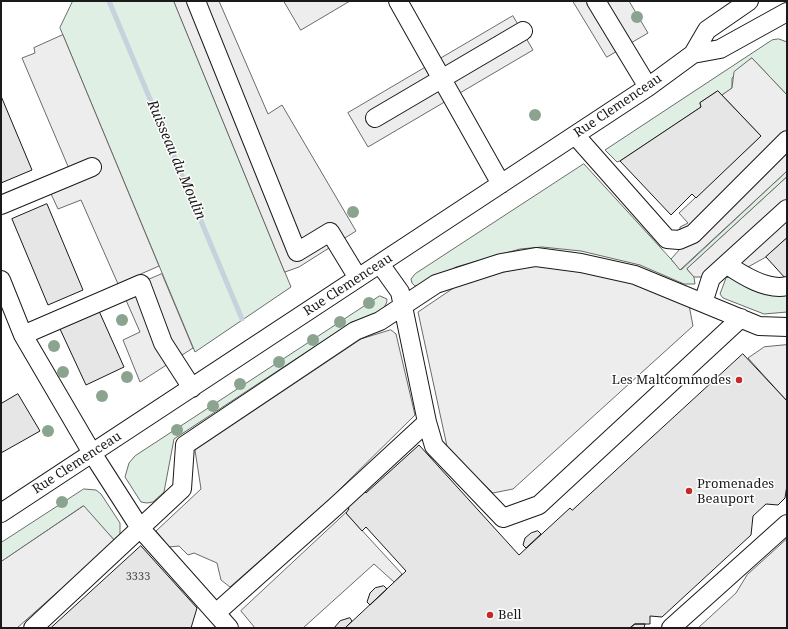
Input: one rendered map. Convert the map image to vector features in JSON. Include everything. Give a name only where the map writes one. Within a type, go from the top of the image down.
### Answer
[{"type":"street","points":[[196,1],[297,252],[330,232],[358,278]]},
{"type":"street","points":[[398,1],[501,184]]},
{"type":"street","points":[[596,1],[648,88]]},
{"type":"street","name":"Rue Clemenceau","points":[[1,513],[648,88],[693,54],[708,30],[729,6],[749,1]]},
{"type":"street","name":"Rue Clemenceau","points":[[693,54],[720,49],[787,12]]},
{"type":"street","points":[[375,118],[523,31]]},
{"type":"street","points":[[575,135],[667,239],[679,240],[693,234],[787,140]]},
{"type":"street","points":[[1,205],[92,168]]},
{"type":"street","points":[[703,303],[710,278],[787,209]]},
{"type":"street","points":[[33,628],[182,489],[185,445],[355,332],[380,321],[436,284],[501,263],[536,257],[581,263],[635,275],[759,326],[787,328]]},
{"type":"street","points":[[380,264],[400,292],[427,422],[434,446],[503,518],[539,505],[741,318]]},
{"type":"street","points":[[726,264],[741,274],[773,287],[787,286]]},
{"type":"street","points":[[23,335],[142,284],[163,343],[192,388]]},
{"type":"street","points":[[2,287],[23,335],[92,453],[140,528],[229,628]]},
{"type":"street","points":[[216,613],[342,501],[427,422]]},
{"type":"street","points":[[670,628],[787,524]]},
{"type":"green space","points":[[73,1],[174,1],[291,287],[195,352],[60,28]]},
{"type":"green space","points":[[779,39],[787,42],[787,95],[752,58],[732,78],[732,88],[722,95],[718,91],[700,103],[701,107],[620,161],[617,162],[605,150],[772,40]]},
{"type":"green space","points":[[584,164],[681,270],[787,171],[787,177],[687,269],[694,277],[695,284],[684,284],[640,265],[581,251],[542,247],[520,249],[456,267],[424,285],[415,286],[412,283],[411,279],[415,274]]},
{"type":"green space","points":[[730,277],[787,292],[787,312],[764,314],[723,298],[720,294],[726,278]]},
{"type":"green space","points":[[380,296],[387,299],[386,304],[379,312],[363,320],[352,322],[174,439],[164,492],[153,502],[141,502],[125,477],[129,463],[135,456]]},
{"type":"green space","points":[[84,489],[96,490],[101,494],[120,523],[120,534],[115,541],[83,506],[1,562],[1,543]]},
{"type":"shaded area","points":[[174,1],[219,1],[268,114],[282,105],[356,231],[299,267],[285,272]]},
{"type":"shaded area","points":[[284,1],[350,1],[301,30]]},
{"type":"shaded area","points":[[573,1],[629,1],[648,33],[607,57]]},
{"type":"shaded area","points":[[513,16],[533,50],[368,147],[348,113]]},
{"type":"shaded area","points":[[63,35],[159,266],[118,284],[81,200],[58,209],[46,183],[70,171],[22,58],[35,53],[34,48]]},
{"type":"shaded area","points":[[752,58],[787,95],[787,171],[680,270],[671,259],[680,249],[680,227],[688,223],[679,213],[761,136],[722,95],[732,88],[734,72]]},
{"type":"shaded area","points":[[787,177],[787,238],[766,257],[730,277],[694,277],[687,269]]},
{"type":"shaded area","points":[[533,266],[576,269],[628,280],[689,305],[693,326],[513,489],[493,493],[448,451],[418,312],[455,287],[499,273]]},
{"type":"shaded area","points":[[162,274],[193,348],[140,382],[123,340],[140,332],[122,291]]},
{"type":"shaded area","points":[[391,330],[396,334],[415,415],[332,497],[230,587],[221,580],[217,563],[194,553],[188,555],[179,546],[169,547],[156,531],[201,489],[195,450],[361,339]]},
{"type":"shaded area","points":[[787,345],[787,401],[748,358],[764,347]]},
{"type":"shaded area","points":[[84,506],[115,541],[17,628],[1,628],[1,562]]},
{"type":"shaded area","points":[[346,513],[402,574],[394,582],[374,564],[303,628],[255,628],[241,611]]},
{"type":"shaded area","points":[[787,539],[787,628],[698,628],[736,593],[747,575]]},
{"type":"building","points":[[718,91],[761,136],[696,198],[692,194],[671,215],[620,161],[701,107],[700,103]]},
{"type":"building","points":[[1,96],[32,170],[1,183]]},
{"type":"building","points":[[47,204],[83,290],[48,305],[12,219]]},
{"type":"building","points":[[787,238],[787,278],[786,279],[766,257]]},
{"type":"building","points":[[99,311],[124,367],[86,385],[60,329]]},
{"type":"building","name":"Promenades Beauport","points":[[743,354],[787,401],[787,485],[785,498],[778,505],[766,504],[753,516],[751,535],[662,617],[650,616],[650,624],[635,624],[630,628],[345,628],[406,571],[366,527],[362,531],[346,513],[349,509],[346,505],[363,489],[366,493],[419,445],[519,555],[570,508],[572,510]]},
{"type":"building","points":[[18,394],[40,431],[1,453],[1,404]]},
{"type":"building","points":[[538,531],[541,534],[526,548],[523,545],[525,538],[531,533]]},
{"type":"building","points":[[141,546],[197,608],[191,628],[51,628]]},
{"type":"building","points":[[384,586],[387,589],[370,605],[367,602],[370,593],[375,588]]},
{"type":"building","points":[[350,618],[352,621],[345,628],[334,628],[340,621]]},
{"type":"building","points":[[635,624],[645,624],[644,628],[630,628]]},
{"type":"waterway","name":"Ruisseau du Moulin","points":[[109,1],[242,319]]},
{"type":"place","name":"Les Maltcommodes","points":[[739,380]]},
{"type":"place","name":"Promenades Beauport","points":[[689,491]]},
{"type":"place","name":"Bell","points":[[490,615]]}]
